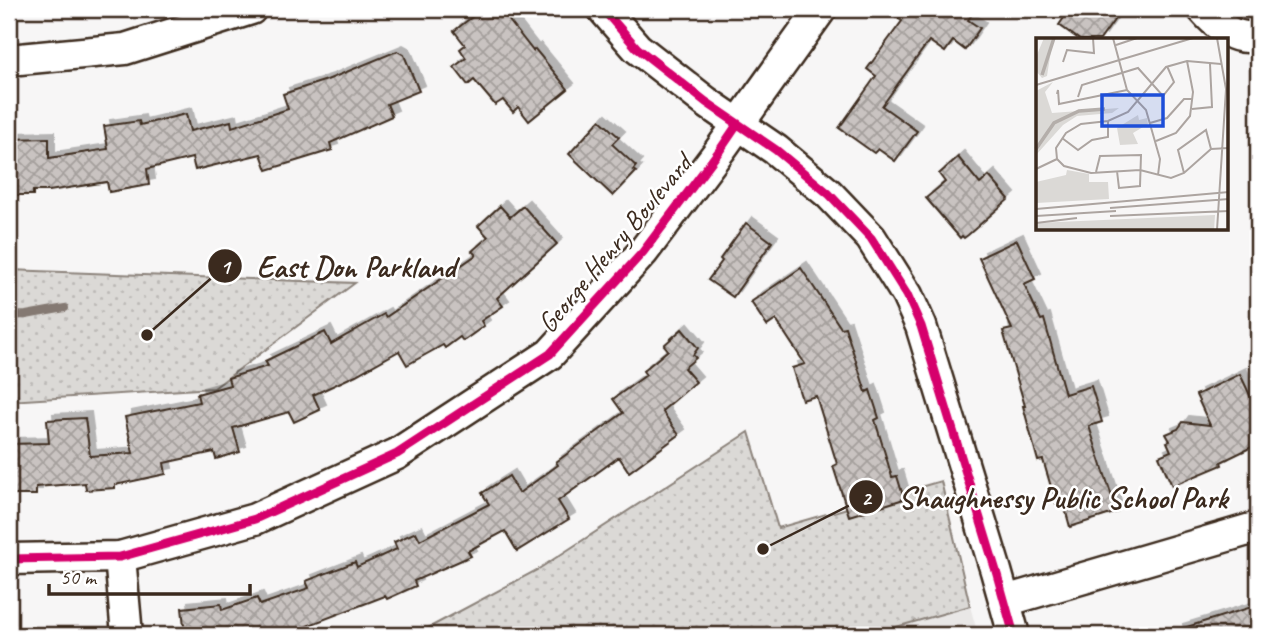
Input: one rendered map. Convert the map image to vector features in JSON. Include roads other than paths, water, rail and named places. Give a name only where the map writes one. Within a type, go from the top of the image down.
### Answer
[{"type":"street","points":[[9,60],[125,49],[251,9]]},
{"type":"street","points":[[603,9],[637,48],[737,125],[776,150],[829,194],[871,238],[907,295],[924,336],[1014,635]]},
{"type":"street","name":"George Henry Boulevard","points":[[9,559],[120,557],[255,519],[397,454],[550,354],[643,252],[821,9]]},
{"type":"street","points":[[1203,9],[1226,32],[1258,36]]},
{"type":"street","points":[[1005,601],[1258,527]]},
{"type":"street","points":[[120,557],[127,635]]},
{"type":"waterway","points":[[9,316],[65,308]]},
{"type":"place","name":"East Don Parkland","points":[[147,335]]},
{"type":"place","name":"Shaughnessy Public School Park","points":[[763,549]]}]
